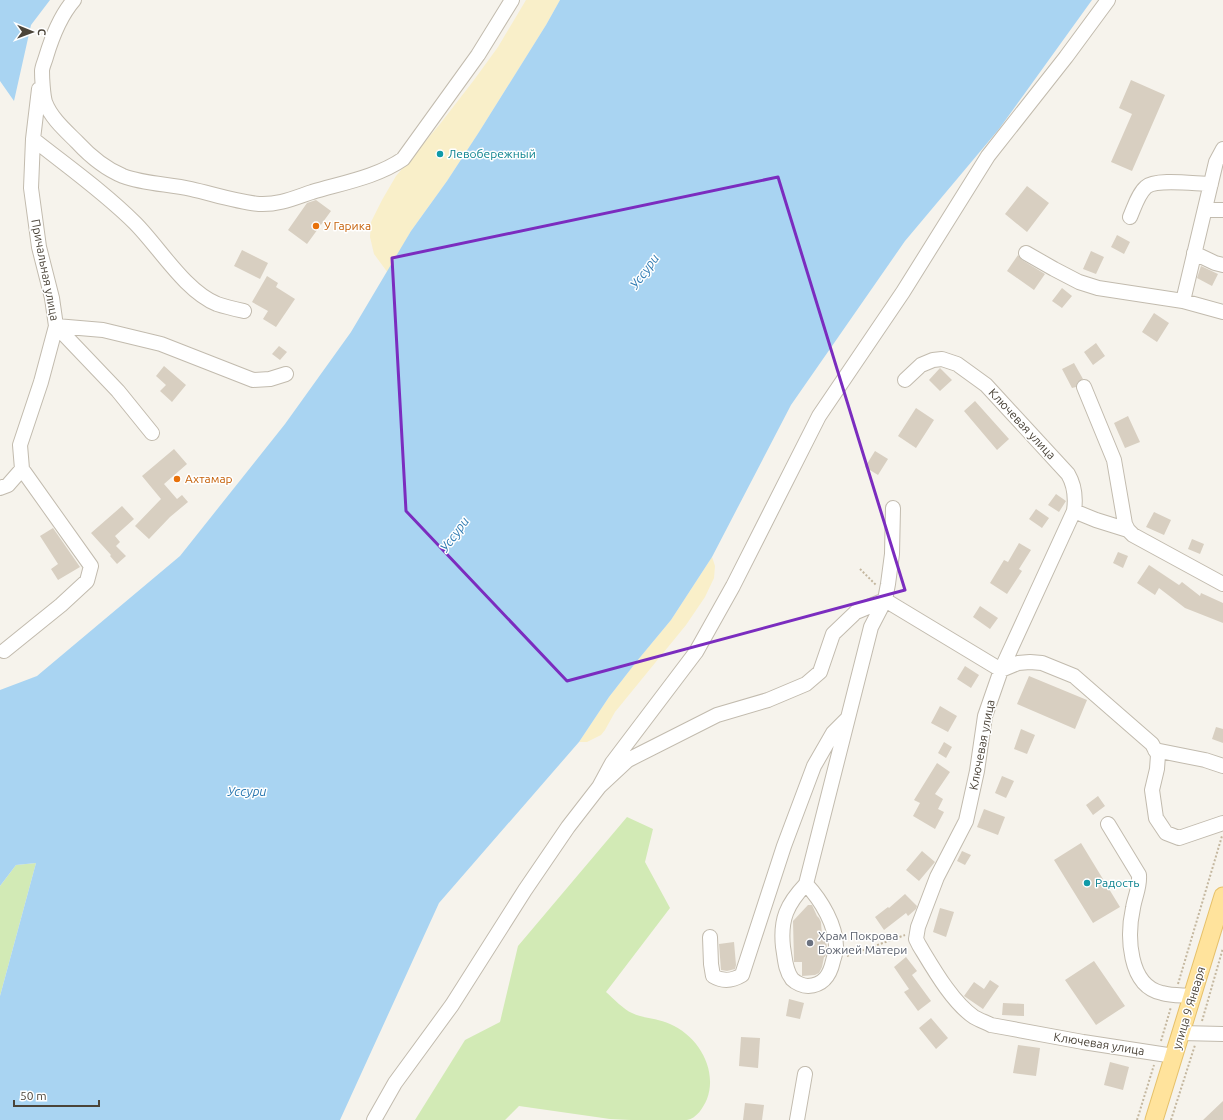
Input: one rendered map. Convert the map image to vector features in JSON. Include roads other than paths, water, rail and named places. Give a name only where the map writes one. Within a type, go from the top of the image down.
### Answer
[{"type":"main road","name":"улица 9 Января","points":[[1154,1120],[1223,896]]},
{"type":"street","points":[[74,0],[53,36],[42,70],[45,101],[58,123],[84,150],[104,165],[123,176],[260,204],[277,203],[373,173],[394,165],[403,158],[478,55],[512,0]]},
{"type":"street","points":[[599,787],[612,763],[696,652],[734,586],[819,416],[903,292],[988,156],[1108,0]]},
{"type":"street","name":"Причальная улица","points":[[42,70],[33,139],[31,188],[38,247],[52,298],[56,326],[118,391],[152,433]]},
{"type":"street","points":[[33,139],[103,194],[135,223],[177,271],[198,292],[216,303],[244,311]]},
{"type":"street","points":[[1183,300],[1216,162],[1223,150]]},
{"type":"street","points":[[1130,217],[1141,193],[1147,186],[1170,182],[1211,184]]},
{"type":"street","points":[[1205,210],[1223,210]]},
{"type":"street","points":[[1026,253],[1080,282],[1098,288],[1183,300],[1223,312]]},
{"type":"street","points":[[1194,253],[1215,263],[1223,265]]},
{"type":"street","points":[[4,651],[61,605],[87,581],[91,566],[22,469],[20,445],[41,382],[56,326],[103,330],[161,344],[253,380],[270,379],[286,374]]},
{"type":"street","name":"Ключевая улица","points":[[905,380],[921,365],[933,360],[942,360],[957,364],[986,385],[1068,474],[1074,487],[1076,501],[1074,511],[1001,670],[985,716],[977,771],[966,821],[937,877],[918,927],[916,939],[918,945],[943,984],[962,1006],[973,1016],[991,1025],[1075,1041],[1174,1056]]},
{"type":"street","points":[[1084,387],[1114,460],[1125,524],[1128,530]]},
{"type":"street","points":[[0,488],[8,485],[22,469]]},
{"type":"street","points":[[806,884],[825,908],[834,933],[836,949],[831,969],[826,979],[816,985],[803,986],[792,979],[786,967],[782,930],[785,916],[791,902],[806,884],[871,627],[885,600],[892,554],[893,508]]},
{"type":"street","points":[[1074,511],[1128,530],[1143,541],[1223,584]]},
{"type":"street","points":[[374,1120],[395,1083],[452,1005],[525,890],[568,827],[599,787],[628,760],[717,715],[768,700],[806,684],[820,672],[833,634],[856,612],[885,600]]},
{"type":"street","points":[[885,600],[1001,670],[1018,663],[1030,662],[1042,663],[1074,676],[1152,744],[1158,755],[1158,769],[1152,790],[1156,818],[1166,833],[1179,838],[1223,823]]},
{"type":"street","points":[[710,937],[713,976],[720,980],[734,980],[742,975],[784,846],[814,766],[834,733],[848,718]]},
{"type":"street","points":[[1155,750],[1205,760],[1223,766]]},
{"type":"street","points":[[1108,824],[1139,875],[1140,883],[1132,909],[1131,933],[1132,958],[1137,973],[1148,987],[1161,993],[1193,996]]},
{"type":"street","points":[[1182,1032],[1223,1034]]},
{"type":"street","points":[[798,1120],[806,1074]]},
{"type":"water","points":[[0,0],[50,0],[31,25],[14,101],[0,81]]},
{"type":"water","name":"Уссури","points":[[560,0],[1092,0],[999,129],[905,241],[791,405],[712,557],[671,620],[609,697],[579,742],[439,903],[340,1120],[0,1120],[0,996],[36,863],[16,865],[0,886],[0,690],[37,676],[180,556],[285,424],[351,332],[411,231],[447,181],[479,132]]},
{"type":"place","name":"Левобережный","points":[[440,154]]},
{"type":"place","name":"У Гарика","points":[[316,226]]},
{"type":"place","name":"Ахтамар","points":[[177,479]]},
{"type":"place","name":"Радость","points":[[1087,883]]},
{"type":"place","name":"Храм Покрова Божией Матери","points":[[810,943]]}]
